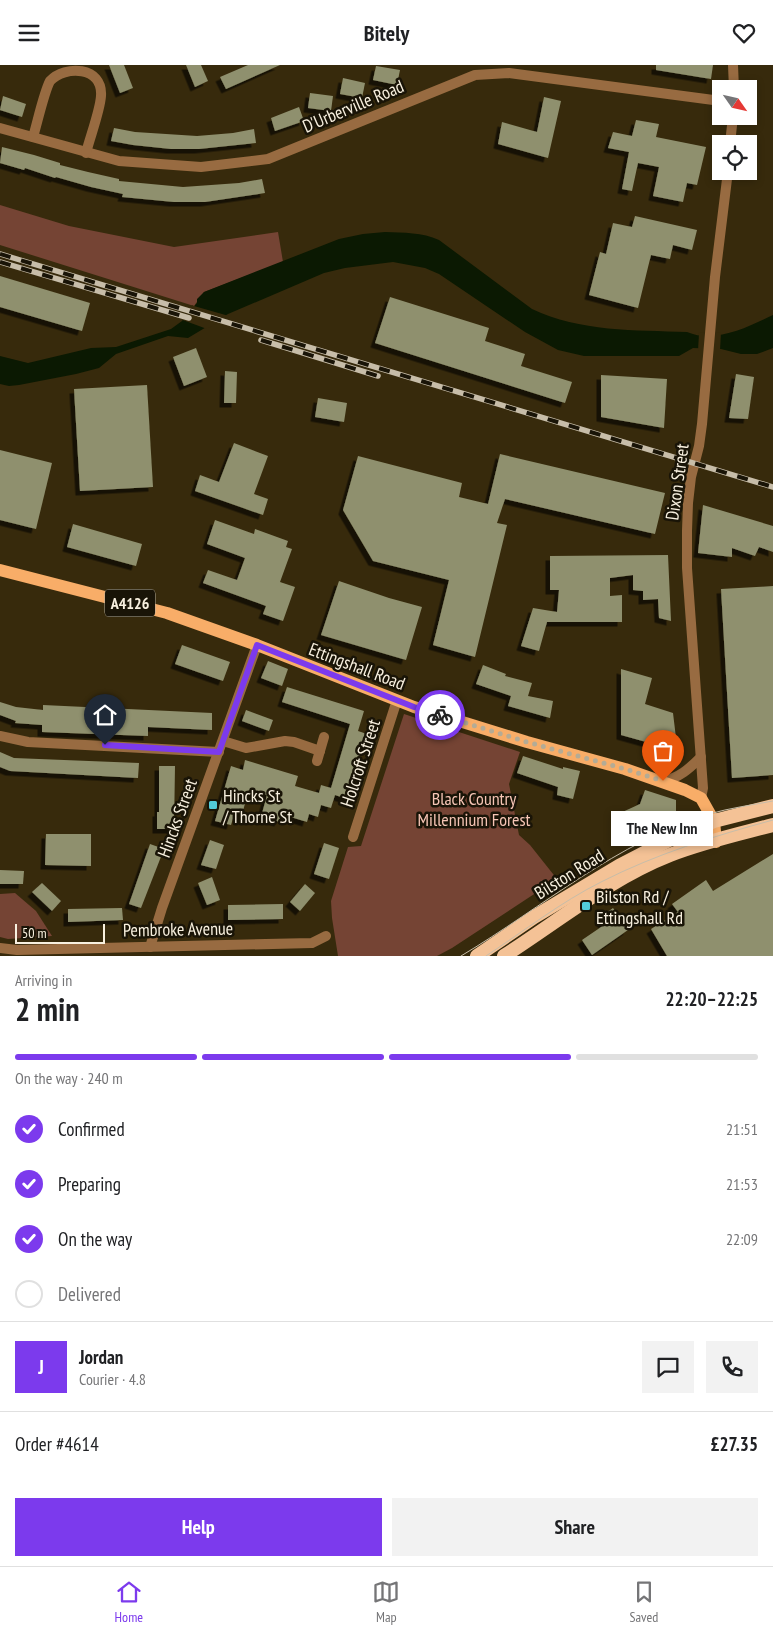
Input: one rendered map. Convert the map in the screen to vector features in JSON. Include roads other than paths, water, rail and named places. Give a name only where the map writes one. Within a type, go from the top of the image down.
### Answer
[{"type":"highway","name":"Bilston Road","points":[[477,956],[534,917],[618,865],[671,839],[714,821],[773,807]]},
{"type":"highway","name":"Bilston Road","points":[[504,956],[608,887],[649,865],[671,855],[773,825]]},
{"type":"main road","name":"Ettingshall Road","points":[[0,569],[167,613],[257,645],[397,700],[527,742],[663,781],[701,798]]},
{"type":"main road","points":[[701,798],[714,821],[716,841]]},
{"type":"street","points":[[732,65],[733,80]]},
{"type":"street","points":[[33,137],[50,82],[62,70],[78,67],[88,70],[95,75],[100,86],[101,96],[86,153]]},
{"type":"street","name":"D'Urberville Road","points":[[0,127],[118,161],[201,167],[268,159],[475,75],[508,73],[712,100]]},
{"type":"street","name":"Dixon Street","points":[[701,798],[703,788],[686,531],[691,477],[699,446],[727,180]]},
{"type":"street","name":"Hincks Street","points":[[150,947],[162,908],[257,645]]},
{"type":"street","name":"Holcroft Street","points":[[353,837],[397,700]]},
{"type":"street","points":[[0,736],[28,742],[219,752]]},
{"type":"street","points":[[223,741],[246,748],[285,741],[294,742],[318,756],[324,737]]},
{"type":"street","points":[[663,781],[673,779],[682,774],[701,757]]},
{"type":"street","name":"Pembroke Avenue","points":[[0,948],[17,950],[312,943],[326,936]]},
{"type":"tram line","points":[[461,956],[581,877],[643,841],[675,826],[709,814],[773,801]]},
{"type":"tram line","points":[[486,956],[572,898],[622,872],[686,847],[773,820]]},
{"type":"railway","points":[[0,254],[773,487]]},
{"type":"railway","points":[[0,262],[189,318]]},
{"type":"railway","points":[[261,340],[378,376]]},
{"type":"place","name":"The New Inn","points":[[663,781]]},
{"type":"place","name":"Hincks St / Thorne St","points":[[213,805]]},
{"type":"place","name":"Bilston Rd / Ettingshall Rd","points":[[586,906]]},
{"type":"park label","name":"Black Country Millennium Forest","points":[[474,808]]}]
